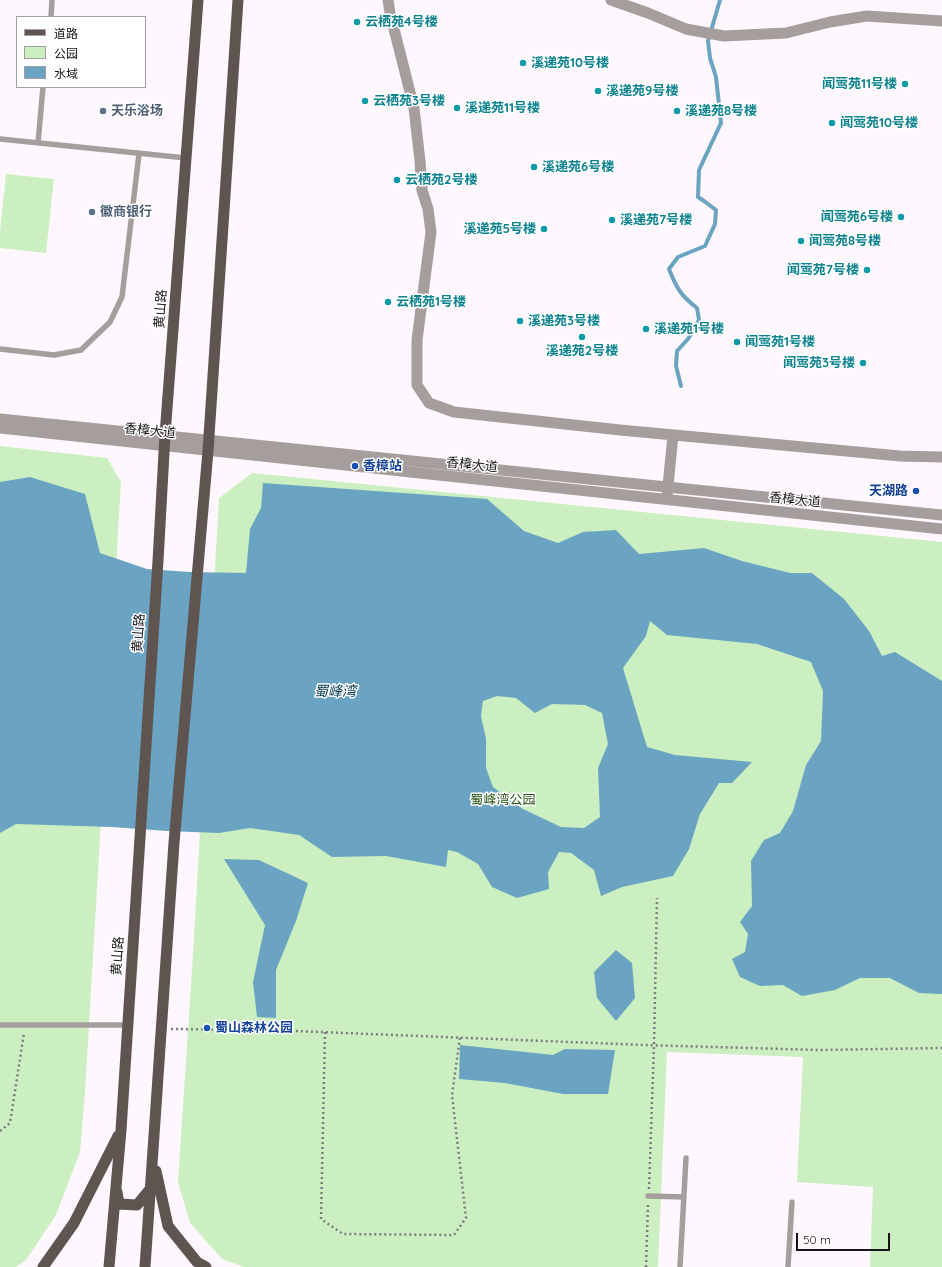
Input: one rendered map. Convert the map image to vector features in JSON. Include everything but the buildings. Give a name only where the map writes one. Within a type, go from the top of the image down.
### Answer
[{"type":"main road","name":"黄山路","points":[[109,1267],[121,1130],[165,441],[198,0]]},
{"type":"main road","points":[[145,1267],[174,843],[208,446],[238,0]]},
{"type":"main road","points":[[43,1267],[74,1223],[121,1130]]},
{"type":"main road","points":[[153,1159],[168,1226],[197,1262],[206,1267]]},
{"type":"main road","points":[[116,1186],[119,1204],[137,1205],[151,1188]]},
{"type":"street","points":[[388,0],[414,108],[422,190],[428,209],[431,232],[417,340],[417,385],[429,403],[454,412],[673,435],[900,456],[942,457]]},
{"type":"street","points":[[611,0],[648,13],[686,29],[724,36],[786,33],[830,22],[867,16],[942,21]]},
{"type":"street","name":"香樟大道","points":[[0,419],[165,441],[667,500],[942,529]]},
{"type":"street","name":"香樟大道","points":[[0,428],[165,441]]},
{"type":"street","points":[[667,500],[673,435]]},
{"type":"street","name":"香樟大道","points":[[208,446],[667,487],[942,516]]},
{"type":"lane","points":[[50,16],[52,0]]},
{"type":"lane","points":[[38,143],[43,88]]},
{"type":"lane","points":[[0,139],[186,158]]},
{"type":"lane","points":[[0,349],[54,355],[81,350],[110,322],[122,297],[139,154]]},
{"type":"lane","points":[[0,1025],[128,1025]]},
{"type":"lane","points":[[680,1267],[686,1158]]},
{"type":"lane","points":[[648,1196],[684,1197]]},
{"type":"lane","points":[[788,1267],[792,1202]]},
{"type":"path","points":[[646,1267],[654,1045],[657,898]]},
{"type":"path","points":[[0,1131],[10,1123],[26,1025]]},
{"type":"path","points":[[162,1029],[270,1030],[820,1050],[942,1048]]},
{"type":"path","points":[[325,1032],[322,1219],[343,1234],[454,1235],[466,1218],[452,1095],[460,1037]]},
{"type":"green space","points":[[6,174],[54,179],[46,253],[0,248],[0,232]]},
{"type":"green space","points":[[0,446],[107,458],[121,482],[85,1092],[80,1152],[56,1215],[26,1260],[16,1267],[0,1267]]},
{"type":"green space","name":"蜀峰湾公园","points":[[252,473],[942,542],[942,1267],[870,1267],[873,1187],[797,1182],[803,1057],[667,1052],[658,1267],[244,1267],[222,1259],[190,1223],[178,1182],[193,954],[219,498]]},
{"type":"water","name":"蜀峰湾","points":[[30,477],[85,494],[100,553],[147,569],[190,572],[246,573],[250,529],[261,508],[263,483],[487,499],[524,531],[558,543],[583,532],[616,530],[639,554],[704,548],[742,561],[790,573],[812,573],[844,599],[869,631],[882,656],[895,652],[942,681],[942,994],[919,993],[890,978],[860,978],[835,990],[802,996],[783,985],[760,986],[740,977],[732,959],[745,952],[748,934],[740,922],[752,906],[751,861],[764,840],[780,833],[793,811],[806,765],[821,741],[823,691],[811,662],[757,644],[667,635],[650,621],[646,636],[623,668],[647,747],[675,755],[752,762],[732,783],[719,783],[700,814],[689,849],[673,876],[622,887],[601,896],[594,870],[571,853],[559,852],[548,872],[549,889],[517,898],[492,887],[478,864],[457,852],[448,850],[446,867],[386,856],[332,857],[299,835],[250,828],[219,833],[112,827],[16,824],[0,833],[0,482]],"holes":[[[497,696],[516,698],[535,713],[552,704],[585,705],[602,713],[608,744],[598,768],[600,817],[584,828],[561,827],[523,809],[493,787],[486,768],[486,739],[481,716],[483,701]]]},
{"type":"water","points":[[224,859],[259,860],[308,883],[296,921],[276,970],[276,1018],[257,1017],[253,982],[265,925]]},
{"type":"water","points":[[616,950],[632,963],[635,998],[616,1021],[597,998],[594,972]]},
{"type":"water","points":[[460,1045],[553,1055],[565,1049],[615,1050],[608,1094],[563,1094],[505,1083],[459,1079]]},
{"type":"waterway","points":[[681,386],[676,366],[677,351],[688,339],[699,320],[697,308],[680,291],[669,269],[678,257],[705,246],[715,224],[716,210],[698,197],[699,170],[721,123],[716,77],[710,58],[708,41],[720,0]]},
{"type":"place","name":"云栖苑4号楼","points":[[357,22]]},
{"type":"place","name":"溪递苑10号楼","points":[[523,63]]},
{"type":"place","name":"闻莺苑11号楼","points":[[905,84]]},
{"type":"place","name":"溪递苑9号楼","points":[[598,91]]},
{"type":"place","name":"云栖苑3号楼","points":[[365,101]]},
{"type":"place","name":"溪递苑11号楼","points":[[457,108]]},
{"type":"place","name":"天乐浴场","points":[[103,111]]},
{"type":"place","name":"溪递苑8号楼","points":[[677,111]]},
{"type":"place","name":"闻莺苑10号楼","points":[[832,123]]},
{"type":"place","name":"溪递苑6号楼","points":[[534,167]]},
{"type":"place","name":"云栖苑2号楼","points":[[397,180]]},
{"type":"place","name":"徽商银行","points":[[92,212]]},
{"type":"place","name":"闻莺苑6号楼","points":[[901,217]]},
{"type":"place","name":"溪递苑7号楼","points":[[612,220]]},
{"type":"place","name":"溪递苑5号楼","points":[[544,229]]},
{"type":"place","name":"闻莺苑8号楼","points":[[801,241]]},
{"type":"place","name":"闻莺苑7号楼","points":[[867,270]]},
{"type":"place","name":"云栖苑1号楼","points":[[388,302]]},
{"type":"place","name":"溪递苑3号楼","points":[[520,321]]},
{"type":"place","name":"溪递苑1号楼","points":[[646,329]]},
{"type":"place","name":"溪递苑2号楼","points":[[582,337]]},
{"type":"place","name":"闻莺苑1号楼","points":[[737,342]]},
{"type":"place","name":"闻莺苑3号楼","points":[[863,363]]},
{"type":"place","name":"香樟站","points":[[355,466]]},
{"type":"place","name":"天湖路","points":[[916,491]]},
{"type":"place","name":"蜀山森林公园","points":[[207,1028]]}]
